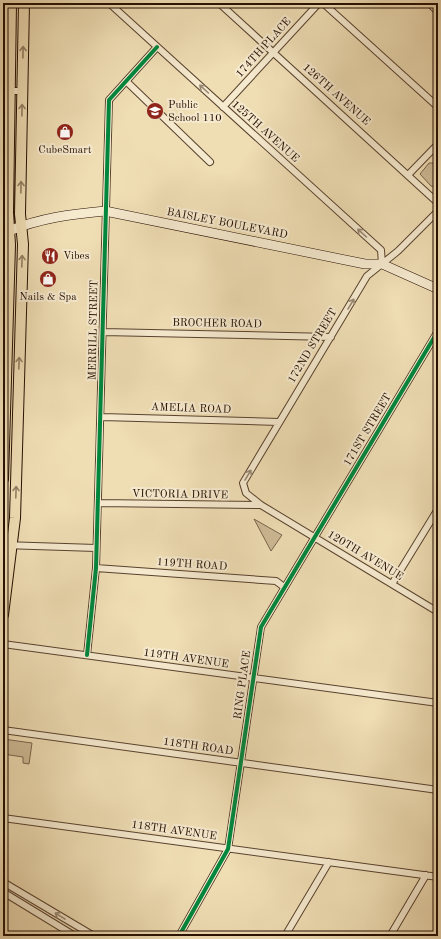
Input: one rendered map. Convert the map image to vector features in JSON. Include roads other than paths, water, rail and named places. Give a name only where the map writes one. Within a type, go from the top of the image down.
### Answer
[{"type":"main road","points":[[3,479],[9,231],[6,91],[11,3]]},
{"type":"main road","points":[[3,615],[8,545],[15,510],[21,297],[24,3]]},
{"type":"main road","name":"BAISLEY BOULEVARD","points":[[9,231],[42,219],[105,211],[365,264],[382,264],[438,289]]},
{"type":"street","name":"125TH AVENUE","points":[[109,3],[381,250],[382,264]]},
{"type":"street","name":"126TH AVENUE","points":[[219,3],[438,203]]},
{"type":"street","name":"174TH PLACE","points":[[223,107],[319,3]]},
{"type":"street","points":[[323,3],[438,107]]},
{"type":"street","points":[[428,3],[438,12]]},
{"type":"street","name":"MERRILL STREET","points":[[87,655],[96,568],[102,417],[105,211],[109,100],[157,47]]},
{"type":"street","points":[[126,81],[210,162]]},
{"type":"street","points":[[6,91],[22,91]]},
{"type":"street","points":[[408,175],[438,144]]},
{"type":"street","name":"172ND STREET","points":[[261,505],[246,493],[243,483],[279,422],[367,276],[398,252],[438,211]]},
{"type":"street","name":"BROCHER ROAD","points":[[103,332],[331,337]]},
{"type":"street","name":"171ST STREET","points":[[314,538],[438,332]]},
{"type":"street","name":"AMELIA ROAD","points":[[102,417],[279,422]]},
{"type":"street","name":"VICTORIA DRIVE","points":[[98,503],[261,505]]},
{"type":"street","name":"120TH AVENUE","points":[[261,505],[438,612]]},
{"type":"street","points":[[392,584],[438,509]]},
{"type":"street","name":"RING PLACE","points":[[228,848],[261,627],[284,586],[314,538]]},
{"type":"street","points":[[8,545],[96,548]]},
{"type":"street","name":"119TH ROAD","points":[[96,568],[272,580],[284,586]]},
{"type":"street","name":"119TH AVENUE","points":[[3,644],[438,704]]},
{"type":"street","name":"118TH ROAD","points":[[3,730],[438,790]]},
{"type":"street","name":"118TH AVENUE","points":[[3,818],[438,877]]},
{"type":"street","points":[[179,936],[228,848]]},
{"type":"street","points":[[285,936],[329,862]]},
{"type":"street","points":[[390,936],[426,875]]},
{"type":"street","points":[[3,882],[94,936]]},
{"type":"street","points":[[3,892],[76,936],[81,928]]},
{"type":"place","name":"Public School 110","points":[[155,111]]},
{"type":"place","name":"CubeSmart","points":[[65,132]]},
{"type":"place","name":"Vibes","points":[[50,256]]},
{"type":"place","name":"Nails & Spa","points":[[48,279]]}]
